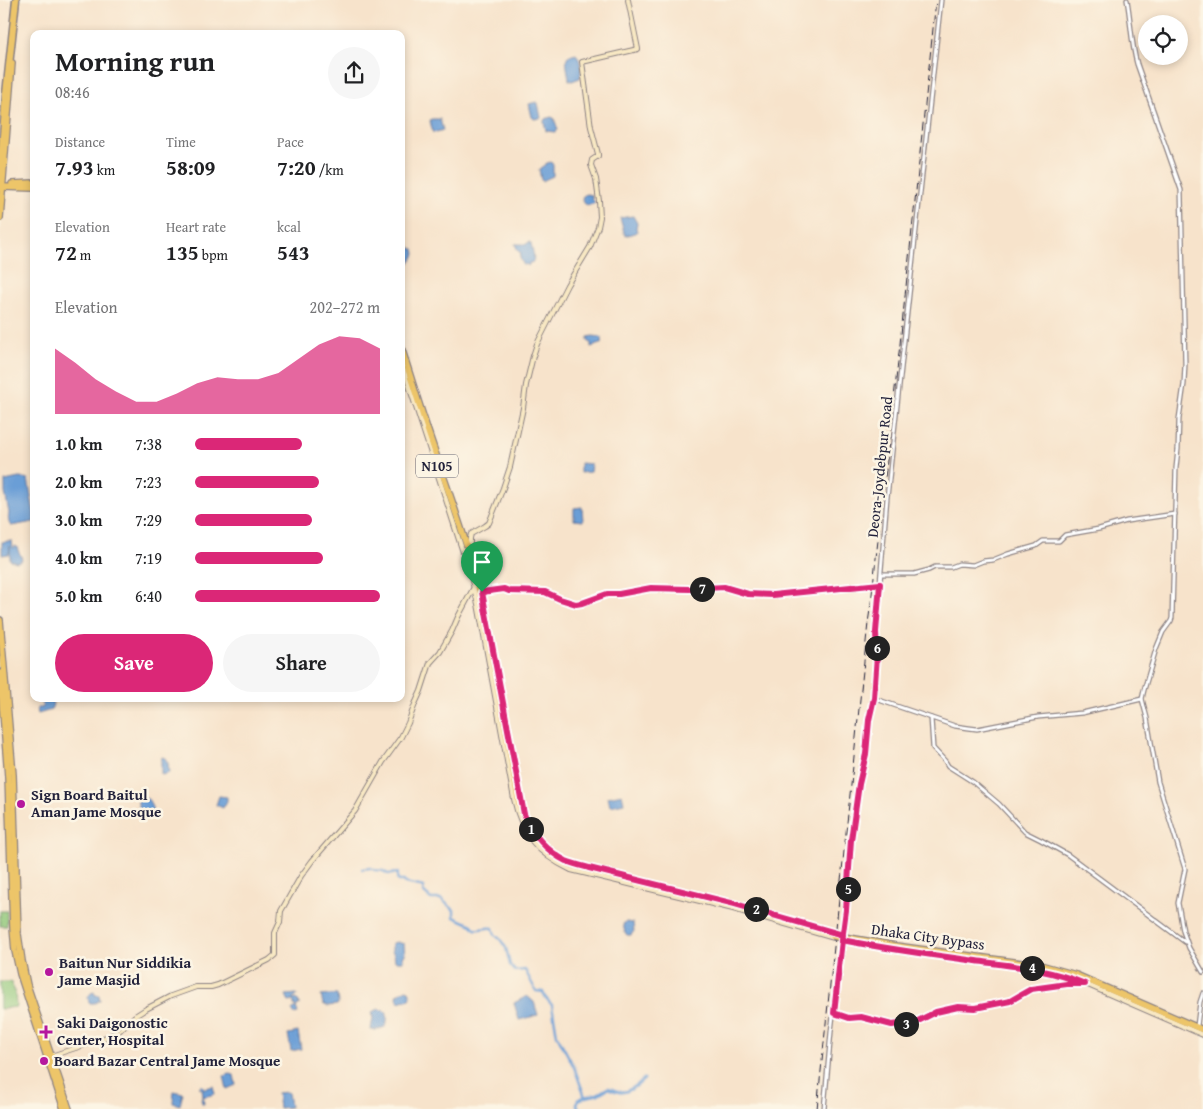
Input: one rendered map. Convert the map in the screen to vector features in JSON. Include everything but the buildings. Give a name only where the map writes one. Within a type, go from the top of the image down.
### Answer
[{"type":"highway","points":[[0,151],[4,91],[16,0]]},
{"type":"highway","points":[[0,218],[6,94],[16,0]]},
{"type":"highway","points":[[1,184],[30,184]]},
{"type":"highway","points":[[1,184],[30,188]]},
{"type":"highway","name":"N105","points":[[405,359],[474,569],[482,602],[519,803],[524,820],[539,843],[552,854],[572,865],[756,911],[843,938],[898,948],[1044,968],[1083,981],[1203,1032]]},
{"type":"highway","name":"N105","points":[[405,366],[474,577],[518,804],[522,820],[537,844],[552,857],[571,867],[833,935]]},
{"type":"highway","points":[[0,620],[14,792],[18,934],[24,976],[69,1109]]},
{"type":"highway","points":[[0,673],[8,777],[13,928],[16,951],[20,974],[64,1109]]},
{"type":"main road","points":[[470,551],[471,534],[489,523],[503,488],[511,461],[523,408],[526,385],[537,344],[573,274],[590,247],[598,227],[600,217],[599,201],[596,179],[590,164],[598,154],[591,127],[582,62],[638,49],[628,0]]},
{"type":"main road","points":[[405,355],[482,592],[524,814],[540,841],[554,853],[572,863],[735,904],[843,938],[1045,964],[1092,980],[1198,1026],[1203,1032]]},
{"type":"main road","points":[[405,374],[456,526],[474,589],[516,806],[524,829],[543,853],[571,870],[843,938],[897,950],[1044,970],[1074,979],[1203,1032]]},
{"type":"main road","points":[[51,1056],[97,1041],[119,1031],[141,1012],[171,996],[196,987],[218,985],[269,960],[275,955],[275,933],[280,922],[281,911],[312,861],[355,811],[383,762],[401,737],[430,663],[452,631],[472,589],[474,589]]},
{"type":"street","name":"Deora-Joydebpur Road","points":[[824,1109],[843,938],[851,840],[874,698],[877,655],[876,632],[887,498],[941,0]]},
{"type":"street","points":[[1127,0],[1137,64],[1180,190],[1185,364],[1176,468],[1172,618],[1163,632],[1156,649],[1142,699],[1158,782],[1185,869],[1178,903],[1186,942],[1203,972]]},
{"type":"street","points":[[882,574],[914,574],[929,570],[935,566],[951,567],[958,564],[973,564],[993,560],[1036,546],[1043,541],[1059,541],[1065,535],[1099,529],[1127,521],[1175,514]]},
{"type":"street","points":[[482,592],[504,589],[509,591],[545,592],[576,604],[607,594],[619,594],[651,588],[689,589],[724,587],[748,594],[773,595],[880,584]]},
{"type":"street","points":[[874,698],[962,728],[982,728],[1038,717],[1082,713],[1142,699]]},
{"type":"street","points":[[931,718],[933,748],[948,766],[973,782],[999,804],[1025,832],[1068,855],[1186,942]]},
{"type":"street","points":[[834,1013],[849,1018],[861,1017],[892,1025],[912,1024],[936,1012],[958,1007],[975,1008],[1010,1001],[1031,989],[1067,984],[1085,984]]},
{"type":"street","points":[[1198,1026],[1200,1002],[1203,993]]},
{"type":"green space","points":[[0,911],[7,911],[7,926],[0,926]]},
{"type":"green space","points":[[0,982],[12,982],[13,991],[15,991],[16,1007],[0,1009]]},
{"type":"water","points":[[576,54],[580,62],[581,75],[580,78],[572,81],[569,80],[566,60],[568,56]]},
{"type":"water","points":[[538,103],[541,118],[534,119],[529,104]]},
{"type":"water","points":[[551,117],[554,118],[558,130],[555,132],[546,131],[544,121]]},
{"type":"water","points":[[431,119],[440,119],[443,130],[433,133]]},
{"type":"water","points":[[551,162],[553,165],[553,176],[542,181],[539,169]]},
{"type":"water","points":[[586,194],[592,195],[592,199],[595,202],[593,204],[587,205],[584,203],[582,197]]},
{"type":"water","points":[[633,216],[637,223],[637,232],[625,236],[620,218]]},
{"type":"water","points":[[529,242],[531,243],[534,260],[528,266],[526,264],[524,266],[520,258],[521,253],[515,244],[525,245]]},
{"type":"water","points":[[409,245],[410,248],[414,249],[415,254],[411,262],[408,263],[405,251],[405,247]]},
{"type":"water","points":[[588,337],[601,337],[603,343],[591,347]]},
{"type":"water","points":[[580,463],[591,464],[590,472],[580,473]]},
{"type":"water","points":[[19,478],[28,479],[30,523],[11,526],[9,523],[5,481]]},
{"type":"water","points":[[582,507],[583,521],[574,520],[574,508]]},
{"type":"water","points":[[12,541],[13,548],[17,547],[22,560],[17,562],[10,560],[10,546],[9,554],[2,555],[2,542]]},
{"type":"water","points":[[52,702],[51,710],[38,714],[37,708],[42,708],[43,706],[41,703]]},
{"type":"water","points":[[162,757],[168,763],[169,773],[162,775],[161,760]]},
{"type":"water","points":[[622,794],[624,803],[610,806],[608,797]]},
{"type":"water","points":[[219,796],[227,797],[223,808],[216,805]]},
{"type":"water","points":[[143,797],[150,802],[153,811],[151,813],[142,814],[138,803],[139,799]]},
{"type":"water","points":[[626,922],[633,923],[634,931],[631,935],[625,933],[623,924]]},
{"type":"water","points":[[392,943],[404,944],[405,955],[403,961],[395,961]]},
{"type":"water","points":[[406,989],[409,990],[411,998],[399,1002],[398,994]]},
{"type":"water","points":[[94,992],[95,995],[99,995],[100,1000],[95,1003],[89,1003],[88,997]]},
{"type":"water","points":[[297,994],[293,1000],[296,999],[300,1004],[296,1007],[293,1001],[289,1002],[286,995]]},
{"type":"water","points":[[337,995],[337,1005],[327,1006],[323,1004],[321,996]]},
{"type":"water","points":[[527,996],[534,1002],[538,1015],[519,1020],[514,1003]]},
{"type":"water","points":[[296,1007],[298,1013],[294,1014],[292,1010]]},
{"type":"water","points":[[379,1009],[387,1013],[387,1022],[385,1027],[371,1030],[372,1012]]},
{"type":"water","points":[[298,1032],[301,1049],[291,1051],[288,1034]]},
{"type":"water","points":[[234,1075],[236,1085],[227,1089],[224,1076]]},
{"type":"water","points":[[202,1085],[203,1089],[213,1086],[215,1094],[203,1097],[204,1104],[201,1099],[203,1096],[202,1089],[199,1087]]},
{"type":"water","points":[[174,1091],[183,1093],[180,1105],[173,1103]]},
{"type":"water","points":[[288,1092],[290,1107],[279,1108],[277,1093]]},
{"type":"waterway","points":[[362,869],[370,868],[388,874],[398,873],[397,879],[399,881],[424,887],[423,892],[431,899],[441,899],[454,910],[454,917],[472,925],[475,929],[493,928],[495,935],[506,948],[510,965],[515,971],[525,970],[536,991],[543,992],[552,1005],[557,1035],[574,1067],[585,1097]]},
{"type":"waterway","points":[[578,1100],[598,1094],[608,1088],[624,1092],[644,1079]]},
{"type":"waterway","points":[[579,1109],[577,1105],[578,1100],[598,1094],[608,1088],[624,1092],[644,1079]]},
{"type":"railway","points":[[817,1109],[936,0]]},
{"type":"place","name":"Sign Board Baitul Aman Jame Mosque","points":[[21,804]]},
{"type":"place","name":"Baitun Nur Siddikia Jame Masjid","points":[[49,972]]},
{"type":"place","name":"Saki Daigonostic Center, Hospital","points":[[46,1032]]},
{"type":"place","name":"Board Bazar Central Jame Mosque","points":[[44,1061]]},
{"type":"route","points":[[482,592],[504,589],[509,591],[545,592],[576,604],[607,594],[619,594],[651,588],[703,589],[724,587],[748,594],[780,595],[880,584],[874,698],[851,840],[846,910],[843,935],[842,940],[897,950],[1044,970],[1085,984],[1067,984],[1031,989],[1010,1001],[975,1008],[954,1007],[928,1015],[913,1024],[892,1025],[861,1017],[849,1018],[834,1013],[842,940],[843,935],[756,909],[619,876],[564,860],[540,841],[534,834],[524,814],[482,592]]}]
